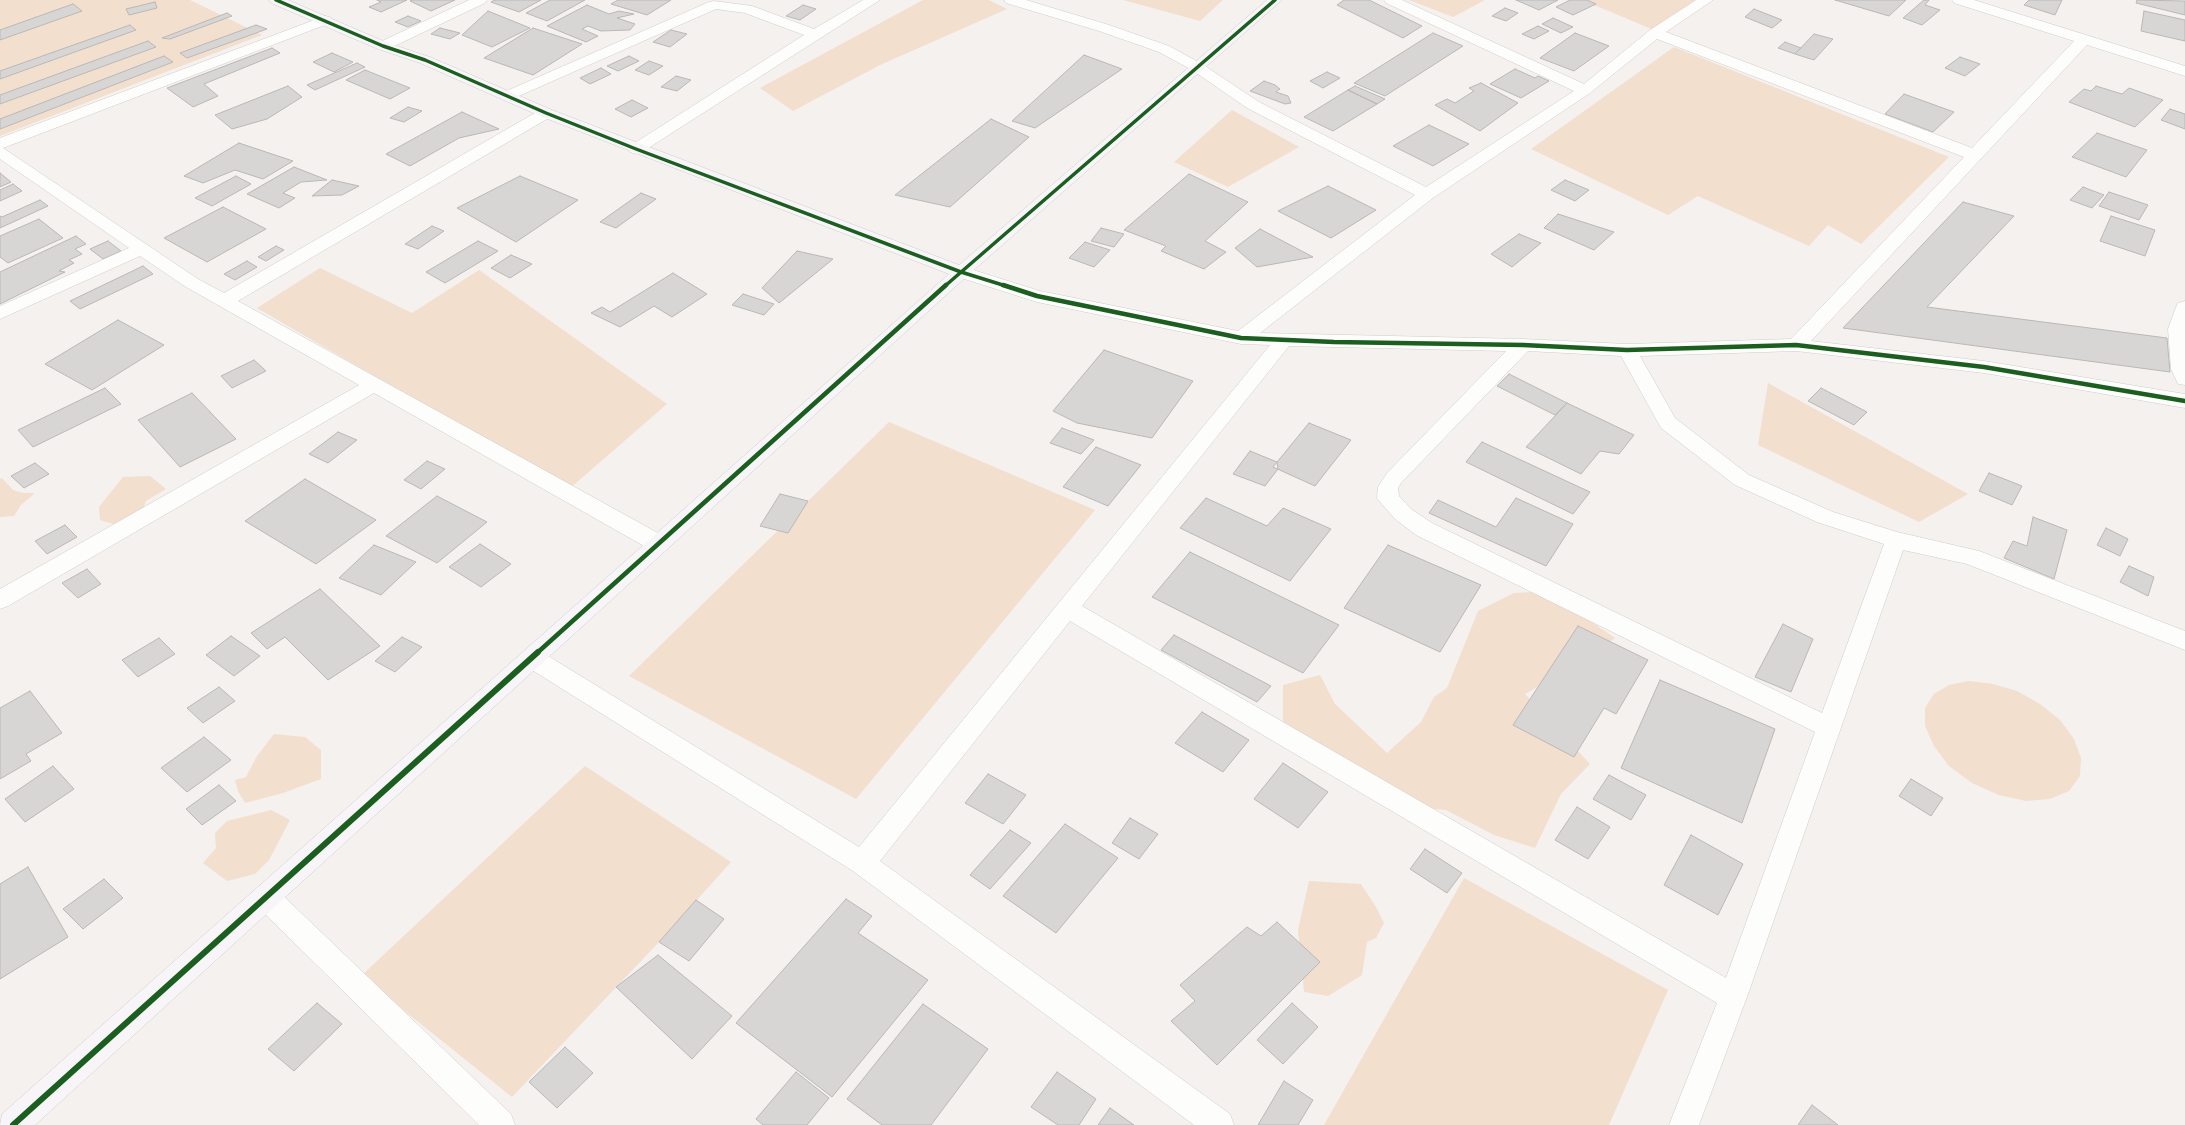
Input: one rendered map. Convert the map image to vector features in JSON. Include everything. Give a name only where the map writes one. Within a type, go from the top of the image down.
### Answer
[{"type":"street","points":[[276,0],[383,46],[425,60],[546,113],[636,149],[961,272],[1038,296],[1241,338],[1480,346],[1523,345],[1627,350],[1796,345],[1984,367],[2185,401]]},
{"type":"street","points":[[383,46],[480,0]]},
{"type":"street","points":[[636,149],[815,34],[874,0]]},
{"type":"street","points":[[1011,0],[1104,28],[1164,49],[1197,68],[1253,105],[1427,194]]},
{"type":"street","points":[[13,1125],[961,272],[1275,0]]},
{"type":"street","points":[[1391,0],[1585,90]]},
{"type":"street","points":[[1241,338],[1427,194],[1585,90],[1655,32],[1706,0]]},
{"type":"street","points":[[1959,0],[2185,71]]},
{"type":"street","points":[[506,96],[714,5],[747,9],[815,34]]},
{"type":"street","points":[[0,144],[325,20]]},
{"type":"street","points":[[1655,32],[1975,155]]},
{"type":"street","points":[[1796,345],[2084,39]]},
{"type":"street","points":[[224,301],[546,113]]},
{"type":"street","points":[[0,152],[140,249],[192,283],[659,544]]},
{"type":"street","points":[[0,313],[140,249]]},
{"type":"street","points":[[2185,307],[2176,330],[2181,369],[2185,380]]},
{"type":"street","points":[[862,863],[1284,340]]},
{"type":"street","points":[[1523,345],[1394,478],[1388,487],[1388,498],[1402,514],[1424,529],[1829,728]]},
{"type":"street","points":[[1627,350],[1668,423],[1742,480],[1825,517],[1896,540],[1971,557],[2185,641]]},
{"type":"street","points":[[0,600],[373,385]]},
{"type":"street","points":[[1684,1125],[1733,997],[1896,540]]},
{"type":"street","points":[[1067,608],[1733,997]]},
{"type":"street","points":[[532,658],[862,863],[1219,1125]]},
{"type":"street","points":[[266,897],[500,1125]]},
{"type":"shaded area","points":[[0,0],[190,0],[262,35],[0,136]]},
{"type":"shaded area","points":[[923,0],[989,0],[1007,9],[880,65],[793,111],[760,88]]},
{"type":"shaded area","points":[[1123,0],[1223,0],[1200,21]]},
{"type":"shaded area","points":[[1409,0],[1485,0],[1453,17]]},
{"type":"shaded area","points":[[1582,0],[1697,0],[1654,30]]},
{"type":"shaded area","points":[[1674,47],[1949,157],[1861,244],[1828,225],[1809,246],[1698,196],[1668,215],[1531,149]]},
{"type":"shaded area","points":[[1232,110],[1299,147],[1228,187],[1174,162]]},
{"type":"shaded area","points":[[320,268],[412,313],[479,270],[667,404],[569,489],[257,308]]},
{"type":"shaded area","points":[[1768,383],[1968,494],[1919,522],[1758,445]]},
{"type":"shaded area","points":[[889,422],[1095,510],[856,799],[629,676]]},
{"type":"shaded area","points":[[150,476],[166,489],[146,501],[143,509],[120,526],[100,520],[99,507],[123,477]]},
{"type":"shaded area","points":[[2,478],[13,490],[23,493],[35,493],[21,505],[14,516],[0,517],[0,479]]},
{"type":"shaded area","points":[[1533,592],[1578,613],[1615,638],[1582,661],[1525,694],[1590,764],[1561,794],[1535,848],[1494,835],[1446,810],[1384,804],[1283,743],[1283,685],[1320,675],[1335,704],[1387,753],[1421,722],[1434,697],[1447,688],[1478,611],[1514,593]]},
{"type":"shaded area","points":[[1969,681],[1993,684],[2017,691],[2040,704],[2060,720],[2074,739],[2081,758],[2080,776],[2069,791],[2050,799],[2026,801],[1999,795],[1972,783],[1949,766],[1934,746],[1925,726],[1925,708],[1934,694],[1949,685]]},
{"type":"shaded area","points":[[274,734],[305,737],[321,750],[321,779],[283,793],[245,803],[238,791],[235,780],[246,777],[257,756]]},
{"type":"shaded area","points":[[585,766],[731,862],[659,942],[512,1097],[361,976]]},
{"type":"shaded area","points":[[271,810],[290,820],[269,860],[255,874],[227,881],[203,863],[216,848],[215,833],[227,821]]},
{"type":"shaded area","points":[[1464,878],[1668,990],[1609,1125],[1324,1125]]},
{"type":"shaded area","points":[[1309,881],[1361,884],[1376,907],[1384,923],[1376,938],[1367,942],[1362,975],[1328,996],[1304,992],[1298,930]]},
{"type":"building","points":[[377,0],[407,0],[381,12],[369,7],[381,2]]},
{"type":"building","points":[[455,0],[431,11],[410,1]]},
{"type":"building","points":[[495,0],[541,0],[519,12],[491,2]]},
{"type":"building","points":[[550,0],[585,0],[547,21],[526,13]]},
{"type":"building","points":[[618,0],[671,0],[647,15],[611,4]]},
{"type":"building","points":[[1344,0],[1369,0],[1422,26],[1403,38],[1337,5]]},
{"type":"building","points":[[1516,0],[1558,0],[1539,10]]},
{"type":"building","points":[[1570,0],[1587,0],[1596,4],[1573,15],[1556,7]]},
{"type":"building","points":[[1835,0],[1906,0],[1889,16]]},
{"type":"building","points":[[1924,0],[1929,0],[1925,5],[1940,10],[1922,25],[1903,18]]},
{"type":"building","points":[[2029,0],[2062,0],[2055,15],[2024,5]]},
{"type":"building","points":[[2137,0],[2185,1],[2185,15],[2136,3]]},
{"type":"building","points":[[155,2],[157,8],[129,15],[126,9]]},
{"type":"building","points":[[73,4],[82,11],[0,40],[0,30]]},
{"type":"building","points":[[587,5],[609,14],[619,11],[634,14],[617,18],[635,24],[630,30],[601,31],[588,26],[582,29],[598,36],[586,42],[547,26]]},
{"type":"building","points":[[803,5],[816,9],[800,20],[786,16]]},
{"type":"building","points":[[1505,8],[1518,13],[1506,21],[1492,16]]},
{"type":"building","points":[[1754,9],[1782,20],[1772,28],[1745,17]]},
{"type":"building","points":[[488,11],[530,28],[492,47],[462,35]]},
{"type":"building","points":[[2144,11],[2185,20],[2185,41],[2141,31]]},
{"type":"building","points":[[227,13],[232,16],[170,39],[162,38]]},
{"type":"building","points":[[408,16],[421,21],[408,27],[395,22]]},
{"type":"building","points":[[1553,18],[1573,27],[1561,33],[1542,24]]},
{"type":"building","points":[[130,25],[136,30],[0,79],[0,71]]},
{"type":"building","points":[[256,25],[267,29],[187,58],[180,53]]},
{"type":"building","points":[[1538,26],[1549,31],[1534,39],[1522,34]]},
{"type":"building","points":[[440,28],[460,33],[450,39],[431,34]]},
{"type":"building","points":[[533,28],[582,44],[533,75],[484,58]]},
{"type":"building","points":[[671,30],[687,34],[670,47],[653,42]]},
{"type":"building","points":[[1433,33],[1463,46],[1385,96],[1354,83]]},
{"type":"building","points":[[1575,33],[1609,46],[1574,71],[1540,58]]},
{"type":"building","points":[[1814,34],[1833,39],[1814,60],[1795,54]]},
{"type":"building","points":[[148,41],[156,47],[0,104],[0,95]]},
{"type":"building","points":[[1785,42],[1801,48],[1795,54],[1778,48]]},
{"type":"building","points":[[272,48],[280,53],[204,84],[218,96],[193,107],[167,88]]},
{"type":"building","points":[[332,53],[353,62],[334,72],[313,62]]},
{"type":"building","points":[[1084,55],[1122,69],[1035,128],[1012,121]]},
{"type":"building","points":[[164,56],[173,62],[0,129],[0,119]]},
{"type":"building","points":[[629,56],[639,61],[618,71],[607,66]]},
{"type":"building","points":[[1960,57],[1980,64],[1965,76],[1945,68]]},
{"type":"building","points":[[649,61],[663,66],[649,75],[635,70]]},
{"type":"building","points":[[357,63],[365,67],[315,90],[307,85]]},
{"type":"building","points":[[601,68],[611,74],[590,84],[580,78]]},
{"type":"building","points":[[1515,69],[1535,78],[1538,76],[1549,81],[1521,98],[1490,84]]},
{"type":"building","points":[[365,70],[410,88],[390,99],[346,80]]},
{"type":"building","points":[[1327,72],[1340,78],[1323,88],[1310,81]]},
{"type":"building","points":[[676,76],[691,80],[677,91],[661,87]]},
{"type":"building","points":[[1264,81],[1275,85],[1280,89],[1276,92],[1288,96],[1291,103],[1285,104],[1250,91]]},
{"type":"building","points":[[1481,83],[1518,103],[1480,131],[1435,105],[1447,99],[1455,103],[1474,91],[1469,88]]},
{"type":"building","points":[[288,86],[302,97],[267,119],[232,129],[215,115]]},
{"type":"building","points":[[1355,86],[1385,99],[1377,104],[1348,90]]},
{"type":"building","points":[[2096,86],[2122,94],[2129,88],[2163,100],[2135,127],[2069,102],[2084,89],[2091,91]]},
{"type":"building","points":[[1348,90],[1377,104],[1333,131],[1304,117]]},
{"type":"building","points":[[1904,94],[1954,112],[1933,132],[1885,114]]},
{"type":"building","points":[[632,100],[648,108],[631,117],[615,109]]},
{"type":"building","points":[[408,107],[422,111],[404,122],[390,118]]},
{"type":"building","points":[[2170,109],[2185,114],[2185,129],[2161,120]]},
{"type":"building","points":[[462,112],[499,129],[459,138],[410,166],[386,154]]},
{"type":"building","points":[[991,119],[1029,137],[950,207],[895,195]]},
{"type":"building","points":[[1429,125],[1469,144],[1433,166],[1393,146]]},
{"type":"building","points":[[2097,133],[2147,150],[2126,177],[2072,157]]},
{"type":"building","points":[[239,143],[293,161],[263,179],[235,170],[203,183],[184,176]]},
{"type":"building","points":[[294,167],[327,180],[301,182],[283,193],[295,198],[279,208],[247,194]]},
{"type":"building","points":[[0,173],[11,182],[0,187]]},
{"type":"building","points":[[1189,174],[1248,202],[1205,241],[1226,252],[1204,269],[1161,251],[1166,246],[1124,230]]},
{"type":"building","points":[[236,176],[251,184],[212,206],[195,198]]},
{"type":"building","points":[[520,176],[578,200],[516,242],[457,208]]},
{"type":"building","points":[[332,180],[359,186],[342,195],[312,196]]},
{"type":"building","points":[[1565,180],[1589,190],[1575,201],[1551,190]]},
{"type":"building","points":[[13,184],[22,191],[0,201],[0,190]]},
{"type":"building","points":[[1328,186],[1376,210],[1331,238],[1278,211]]},
{"type":"building","points":[[2083,187],[2104,195],[2092,208],[2070,200]]},
{"type":"building","points":[[2109,192],[2148,205],[2139,220],[2099,206]]},
{"type":"building","points":[[641,193],[656,199],[616,228],[600,222]]},
{"type":"building","points":[[40,200],[48,206],[0,228],[0,216],[2,217]]},
{"type":"building","points":[[1963,202],[2014,216],[1927,307],[2167,338],[2170,372],[1843,328]]},
{"type":"building","points":[[223,207],[266,229],[207,262],[164,238]]},
{"type":"building","points":[[1558,214],[1614,232],[1594,250],[1544,228]]},
{"type":"building","points":[[2111,216],[2155,230],[2145,256],[2100,241]]},
{"type":"building","points":[[39,219],[63,238],[8,263],[0,257],[0,236]]},
{"type":"building","points":[[432,226],[444,231],[418,249],[405,244]]},
{"type":"building","points":[[1101,228],[1124,234],[1114,247],[1091,241]]},
{"type":"building","points":[[1260,229],[1313,257],[1257,267],[1235,248]]},
{"type":"building","points":[[1519,234],[1541,243],[1512,267],[1491,254]]},
{"type":"building","points":[[76,236],[86,244],[75,249],[82,254],[69,260],[74,263],[59,271],[65,272],[0,304],[0,272]]},
{"type":"building","points":[[108,241],[121,251],[103,259],[90,249]]},
{"type":"building","points":[[478,241],[498,251],[445,283],[426,272]]},
{"type":"building","points":[[1085,242],[1110,250],[1094,267],[1069,258]]},
{"type":"building","points":[[276,246],[284,250],[266,261],[258,257]]},
{"type":"building","points":[[797,251],[833,259],[779,303],[762,288]]},
{"type":"building","points":[[511,255],[532,264],[510,278],[491,268]]},
{"type":"building","points":[[247,261],[257,267],[235,280],[224,274]]},
{"type":"building","points":[[143,266],[153,274],[80,309],[70,301]]},
{"type":"building","points":[[673,273],[707,294],[672,317],[654,306],[620,327],[591,313],[602,307],[610,312]]},
{"type":"building","points":[[743,294],[774,304],[764,315],[732,305]]},
{"type":"building","points":[[118,320],[164,345],[92,390],[45,364]]},
{"type":"building","points":[[1104,350],[1193,381],[1152,438],[1077,423],[1053,411]]},
{"type":"building","points":[[254,360],[266,371],[232,388],[221,376]]},
{"type":"building","points":[[1509,374],[1567,403],[1555,415],[1497,386]]},
{"type":"building","points":[[105,388],[121,404],[33,447],[18,430]]},
{"type":"building","points":[[1821,388],[1867,412],[1854,425],[1808,401]]},
{"type":"building","points":[[192,393],[236,439],[180,467],[138,420]]},
{"type":"building","points":[[1567,403],[1634,435],[1619,454],[1600,451],[1581,474],[1526,447]]},
{"type":"building","points":[[1309,423],[1351,440],[1315,486],[1273,467]]},
{"type":"building","points":[[1062,428],[1094,440],[1081,454],[1050,443]]},
{"type":"building","points":[[338,432],[357,440],[328,463],[309,454]]},
{"type":"building","points":[[1482,442],[1590,492],[1573,514],[1466,462]]},
{"type":"building","points":[[1096,447],[1141,465],[1108,506],[1063,487]]},
{"type":"building","points":[[1250,451],[1277,462],[1278,469],[1265,486],[1233,474]]},
{"type":"building","points":[[427,461],[445,469],[421,489],[404,480]]},
{"type":"building","points":[[35,463],[49,474],[24,488],[11,476]]},
{"type":"building","points":[[1989,473],[2022,486],[2012,505],[1979,491]]},
{"type":"building","points":[[305,479],[376,520],[316,564],[245,521]]},
{"type":"building","points":[[780,494],[808,501],[788,533],[760,526]]},
{"type":"building","points":[[437,496],[487,522],[437,563],[386,536]]},
{"type":"building","points":[[1206,498],[1267,526],[1283,508],[1331,529],[1290,581],[1180,528]]},
{"type":"building","points":[[1516,498],[1573,524],[1546,566],[1429,513],[1438,500],[1496,527]]},
{"type":"building","points":[[2033,517],[2067,530],[2054,579],[2004,558],[2013,541],[2027,546]]},
{"type":"building","points":[[65,525],[77,537],[47,554],[35,541]]},
{"type":"building","points":[[2106,528],[2128,539],[2120,556],[2097,545]]},
{"type":"building","points":[[480,544],[511,564],[481,587],[449,567]]},
{"type":"building","points":[[374,545],[416,562],[381,595],[339,578]]},
{"type":"building","points":[[1388,545],[1481,585],[1440,652],[1344,608]]},
{"type":"building","points":[[1190,552],[1339,625],[1303,673],[1152,597]]},
{"type":"building","points":[[2129,566],[2154,577],[2148,596],[2120,582]]},
{"type":"building","points":[[87,569],[101,584],[78,598],[62,583]]},
{"type":"building","points":[[320,589],[380,646],[328,680],[285,637],[267,649],[251,633]]},
{"type":"building","points":[[1783,624],[1813,639],[1791,692],[1755,677]]},
{"type":"building","points":[[1578,626],[1648,660],[1616,714],[1604,708],[1574,757],[1513,725]]},
{"type":"building","points":[[1174,635],[1271,686],[1257,702],[1161,650]]},
{"type":"building","points":[[231,636],[260,656],[234,676],[206,655]]},
{"type":"building","points":[[402,637],[422,647],[395,672],[375,661]]},
{"type":"building","points":[[159,638],[175,654],[138,677],[122,660]]},
{"type":"building","points":[[1660,680],[1775,729],[1742,823],[1621,768]]},
{"type":"building","points":[[219,687],[235,701],[203,723],[187,708]]},
{"type":"building","points":[[30,691],[62,733],[26,754],[31,761],[0,779],[0,708]]},
{"type":"building","points":[[1202,712],[1249,740],[1223,772],[1175,743]]},
{"type":"building","points":[[204,737],[231,760],[187,792],[161,768]]},
{"type":"building","points":[[1283,763],[1328,792],[1298,828],[1254,799]]},
{"type":"building","points":[[53,766],[74,789],[25,822],[5,799]]},
{"type":"building","points":[[988,774],[1026,795],[1003,824],[965,803]]},
{"type":"building","points":[[1609,775],[1646,795],[1631,820],[1593,799]]},
{"type":"building","points":[[1911,779],[1943,798],[1931,816],[1899,796]]},
{"type":"building","points":[[219,785],[236,801],[202,825],[186,809]]},
{"type":"building","points":[[1577,807],[1610,827],[1588,859],[1555,840]]},
{"type":"building","points":[[1130,818],[1158,834],[1139,859],[1112,843]]},
{"type":"building","points":[[1065,824],[1118,858],[1056,933],[1003,896]]},
{"type":"building","points":[[1010,830],[1031,843],[990,889],[970,875]]},
{"type":"building","points":[[1691,835],[1743,864],[1718,915],[1664,885]]},
{"type":"building","points":[[1425,849],[1462,873],[1447,893],[1410,869]]},
{"type":"building","points":[[28,867],[68,937],[0,979],[0,884]]},
{"type":"building","points":[[104,879],[123,898],[83,929],[63,909]]},
{"type":"building","points":[[846,899],[872,916],[858,933],[928,980],[832,1097],[736,1023]]},
{"type":"building","points":[[696,900],[724,919],[689,961],[659,942]]},
{"type":"building","points":[[1277,922],[1320,962],[1217,1065],[1171,1021],[1195,1001],[1180,985],[1247,927],[1261,936]]},
{"type":"building","points":[[658,955],[732,1016],[692,1059],[616,987]]},
{"type":"building","points":[[317,1003],[342,1024],[294,1071],[268,1049]]},
{"type":"building","points":[[1292,1003],[1318,1027],[1283,1064],[1257,1040]]},
{"type":"building","points":[[923,1004],[988,1049],[931,1125],[882,1125],[847,1099]]},
{"type":"building","points":[[565,1047],[593,1073],[557,1108],[529,1082]]},
{"type":"building","points":[[796,1072],[829,1098],[807,1125],[763,1125],[756,1119]]},
{"type":"building","points":[[1057,1072],[1096,1099],[1079,1125],[1058,1125],[1031,1107]]},
{"type":"building","points":[[1284,1081],[1313,1100],[1298,1125],[1258,1125]]},
{"type":"building","points":[[1812,1105],[1838,1125],[1798,1125]]},
{"type":"building","points":[[1110,1108],[1134,1125],[1098,1125]]},
{"type":"cycle path","points":[[276,0],[383,46],[425,60],[546,113],[636,149],[961,272],[1037,296],[1241,338],[1334,342],[1523,345],[1627,350],[1796,345],[1984,367],[2185,401]]},
{"type":"cycle path","points":[[13,1125],[961,272],[1275,0]]}]
